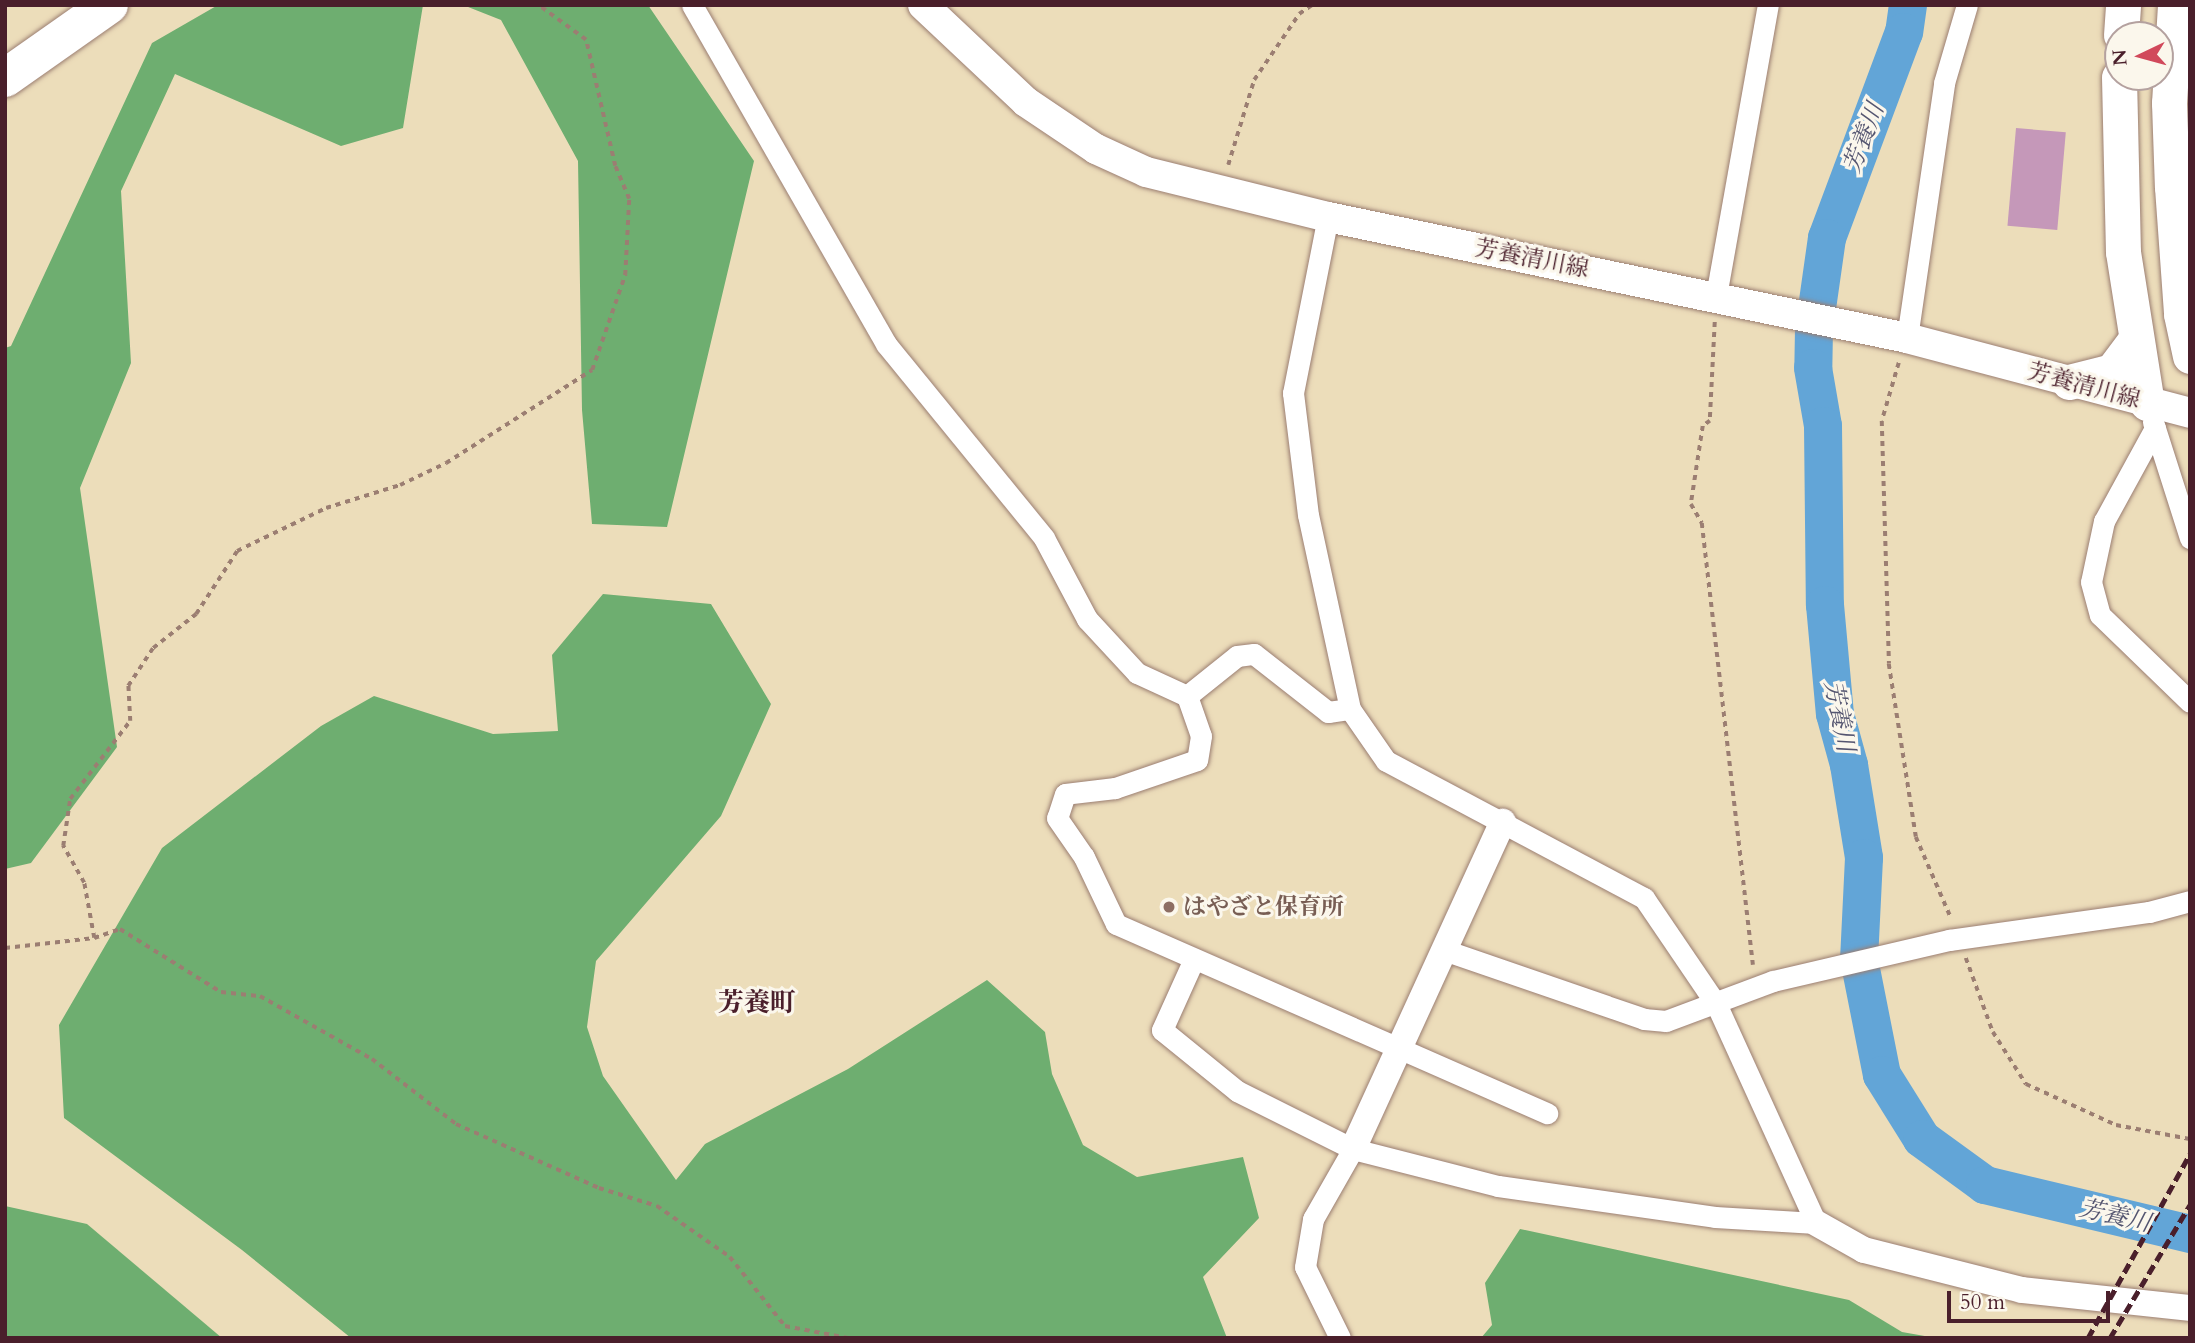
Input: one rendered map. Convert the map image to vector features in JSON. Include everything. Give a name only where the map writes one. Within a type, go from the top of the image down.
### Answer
[{"type":"highway","points":[[5,68],[108,5]]},
{"type":"highway","points":[[5,78],[108,5]]},
{"type":"highway","points":[[2175,5],[2169,103],[2172,187],[2181,314],[2190,356]]},
{"type":"highway","points":[[2119,91],[2122,239],[2136,340],[2151,416]]},
{"type":"highway","points":[[2069,382],[2112,371],[2136,340]]},
{"type":"main road","name":"芳養清川線","points":[[923,5],[1026,102],[1096,149],[1146,172],[1328,217],[1899,336],[2069,382],[2151,416],[2190,413]]},
{"type":"street","points":[[692,5],[886,344],[1044,538],[1087,619],[1137,673],[1187,696],[1201,736],[1197,760],[1115,788],[1065,794],[1057,818],[1084,857],[1116,924],[1398,1050],[1547,1113]]},
{"type":"street","points":[[1726,298],[1768,5]]},
{"type":"street","points":[[1899,336],[1944,83],[1967,5]]},
{"type":"street","points":[[1328,217],[1293,393],[1308,515],[1350,709],[1386,761],[1644,898],[1716,1004],[1816,1223]]},
{"type":"street","points":[[2151,416],[2189,536]]},
{"type":"street","points":[[2151,416],[2104,521],[2091,582],[2100,615],[2190,702]]},
{"type":"street","points":[[1187,696],[1237,656],[1254,654],[1328,712],[1350,709]]},
{"type":"street","points":[[1340,1338],[1305,1267],[1313,1219],[1353,1149],[1503,822]]},
{"type":"street","points":[[1444,950],[1644,1019],[1666,1021],[1765,984],[1954,940],[2150,912],[2190,901]]},
{"type":"street","points":[[1194,959],[1162,1030],[1237,1091],[1353,1149],[1498,1186],[1715,1217],[1816,1223],[1864,1250],[2022,1290],[2190,1308]]},
{"type":"path","points":[[94,938],[84,883],[63,846],[71,799],[130,721],[128,686],[153,648],[196,614],[237,551],[326,508],[400,485],[446,463],[592,370],[625,275],[629,199],[615,166],[586,40],[538,5]]},
{"type":"path","points":[[1220,190],[1254,80],[1299,14],[1312,5]]},
{"type":"path","points":[[1726,298],[1710,421],[1703,426],[1690,504],[1702,523],[1765,984]]},
{"type":"path","points":[[1899,336],[1882,421],[1889,664],[1916,836],[1954,940],[1993,1032],[2026,1084],[2116,1125],[2188,1138],[2190,1133]]},
{"type":"path","points":[[5,948],[94,938],[120,929],[220,992],[260,996],[372,1059],[456,1124],[599,1188],[657,1206],[730,1257],[785,1326],[848,1338]]},
{"type":"green space","points":[[218,5],[423,5],[403,128],[341,146],[175,74],[121,191],[131,363],[80,488],[117,747],[31,863],[5,869],[5,348],[11,346],[152,43]]},
{"type":"green space","points":[[463,5],[648,5],[754,161],[667,527],[592,524],[582,410],[578,161],[501,20]]},
{"type":"green space","points":[[603,594],[711,604],[771,704],[721,816],[596,961],[587,1027],[603,1076],[676,1180],[705,1144],[848,1069],[987,980],[1045,1032],[1052,1074],[1083,1145],[1137,1177],[1243,1157],[1259,1218],[1203,1277],[1227,1338],[351,1338],[242,1250],[64,1118],[59,1025],[162,848],[321,726],[374,696],[493,734],[558,731],[552,655]]},
{"type":"green space","points":[[5,1206],[87,1224],[222,1338],[5,1338]]},
{"type":"green space","points":[[1520,1229],[1849,1300],[1902,1332],[1936,1338],[1481,1338],[1492,1325],[1485,1283]]},
{"type":"building","points":[[2016,128],[2066,132],[2057,230],[2007,226]]},
{"type":"waterway","name":"芳養川","points":[[1908,5],[1904,32],[1827,238],[1814,329],[1813,368],[1823,426],[1825,605],[1835,714],[1849,765],[1864,858],[1859,959],[1882,1075],[1922,1139],[1985,1185],[2190,1234]]},
{"type":"railway","points":[[2088,1338],[2190,1154]]},
{"type":"railway","points":[[2110,1338],[2190,1205]]},
{"type":"place","name":"はやざと保育所","points":[[1169,907]]},
{"type":"district","name":"芳養町","points":[[757,1003]]}]
